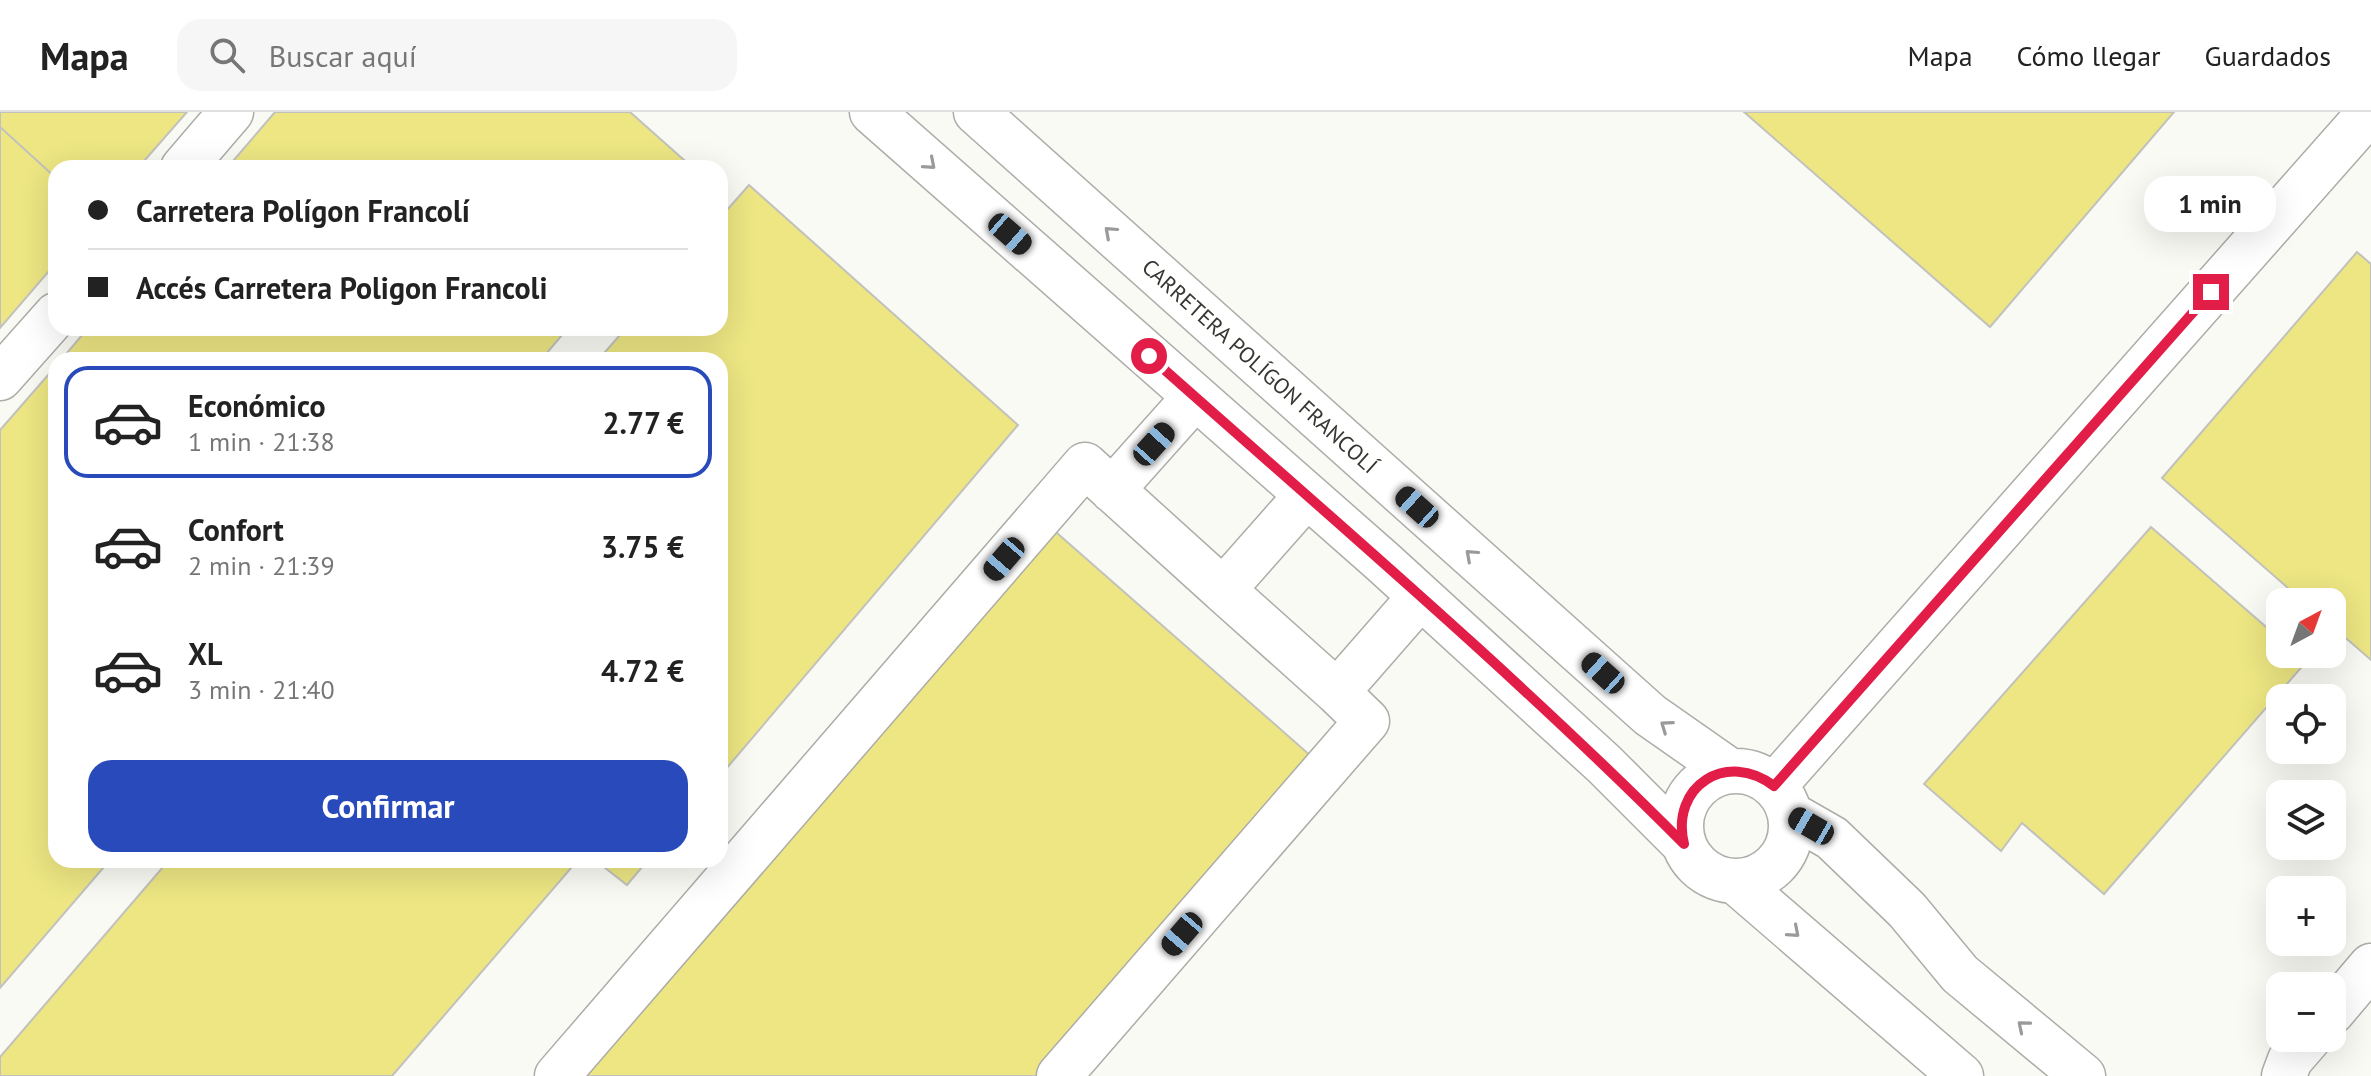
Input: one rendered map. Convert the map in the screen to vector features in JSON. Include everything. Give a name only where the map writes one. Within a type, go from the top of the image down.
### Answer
[{"type":"street","points":[[190,160],[231,112]]},
{"type":"street","points":[[872,112],[1307,495],[1604,764],[1684,844],[1704,870],[1735,881],[1755,878],[1779,861],[1791,834],[1782,800]]},
{"type":"street","name":"CARRETERA POLÍGON FRANCOLÍ","points":[[976,112],[1650,715],[1730,771]]},
{"type":"street","points":[[1782,800],[2370,112]]},
{"type":"street","points":[[0,378],[48,324]]},
{"type":"street","points":[[1112,490],[1195,397]]},
{"type":"street","points":[[557,1076],[1085,465],[1367,721],[1059,1076]]},
{"type":"street","points":[[1223,590],[1307,495]]},
{"type":"street","points":[[1337,692],[1420,597]]},
{"type":"street","points":[[1684,844],[1682,819],[1690,796],[1707,779],[1730,771],[1758,775],[1782,800],[1832,838],[1907,910],[1960,974],[2083,1076]]},
{"type":"street","points":[[1735,881],[1961,1076]]},
{"type":"street","points":[[2346,995],[2371,966]]},
{"type":"street","points":[[2284,1076],[2297,1052]]},
{"type":"building","points":[[0,112],[187,112],[145,160],[48,160],[48,171],[0,127]]},
{"type":"building","points":[[275,112],[630,112],[684,160],[234,160]]},
{"type":"building","points":[[1744,112],[2174,112],[1990,327]]},
{"type":"building","points":[[0,127],[48,171],[48,272],[0,328]]},
{"type":"building","points":[[749,185],[1018,425],[728,767],[728,352],[605,352],[619,336],[728,336],[728,209]]},
{"type":"building","points":[[2357,252],[2371,264],[2371,660],[2346,638],[2346,588],[2288,588],[2162,478]]},
{"type":"building","points":[[81,336],[561,336],[548,352],[68,352]]},
{"type":"building","points":[[48,375],[48,868],[103,868],[0,988],[0,430]]},
{"type":"building","points":[[1049,526],[1311,756],[1038,1076],[575,1076]]},
{"type":"building","points":[[2151,527],[2266,627],[2266,668],[2301,668],[2287,684],[2266,684],[2266,708],[2104,894],[2022,823],[2001,851],[1924,784]]},
{"type":"building","points":[[162,868],[571,868],[392,1076],[0,1076],[0,1057]]},
{"type":"building","points":[[605,868],[641,868],[627,885]]},
{"type":"route","points":[[1149,356],[1402,579],[1604,764],[1684,844],[1681,828],[1686,803],[1700,784],[1714,775],[1740,771],[1758,775],[1774,786],[2211,292]]}]
